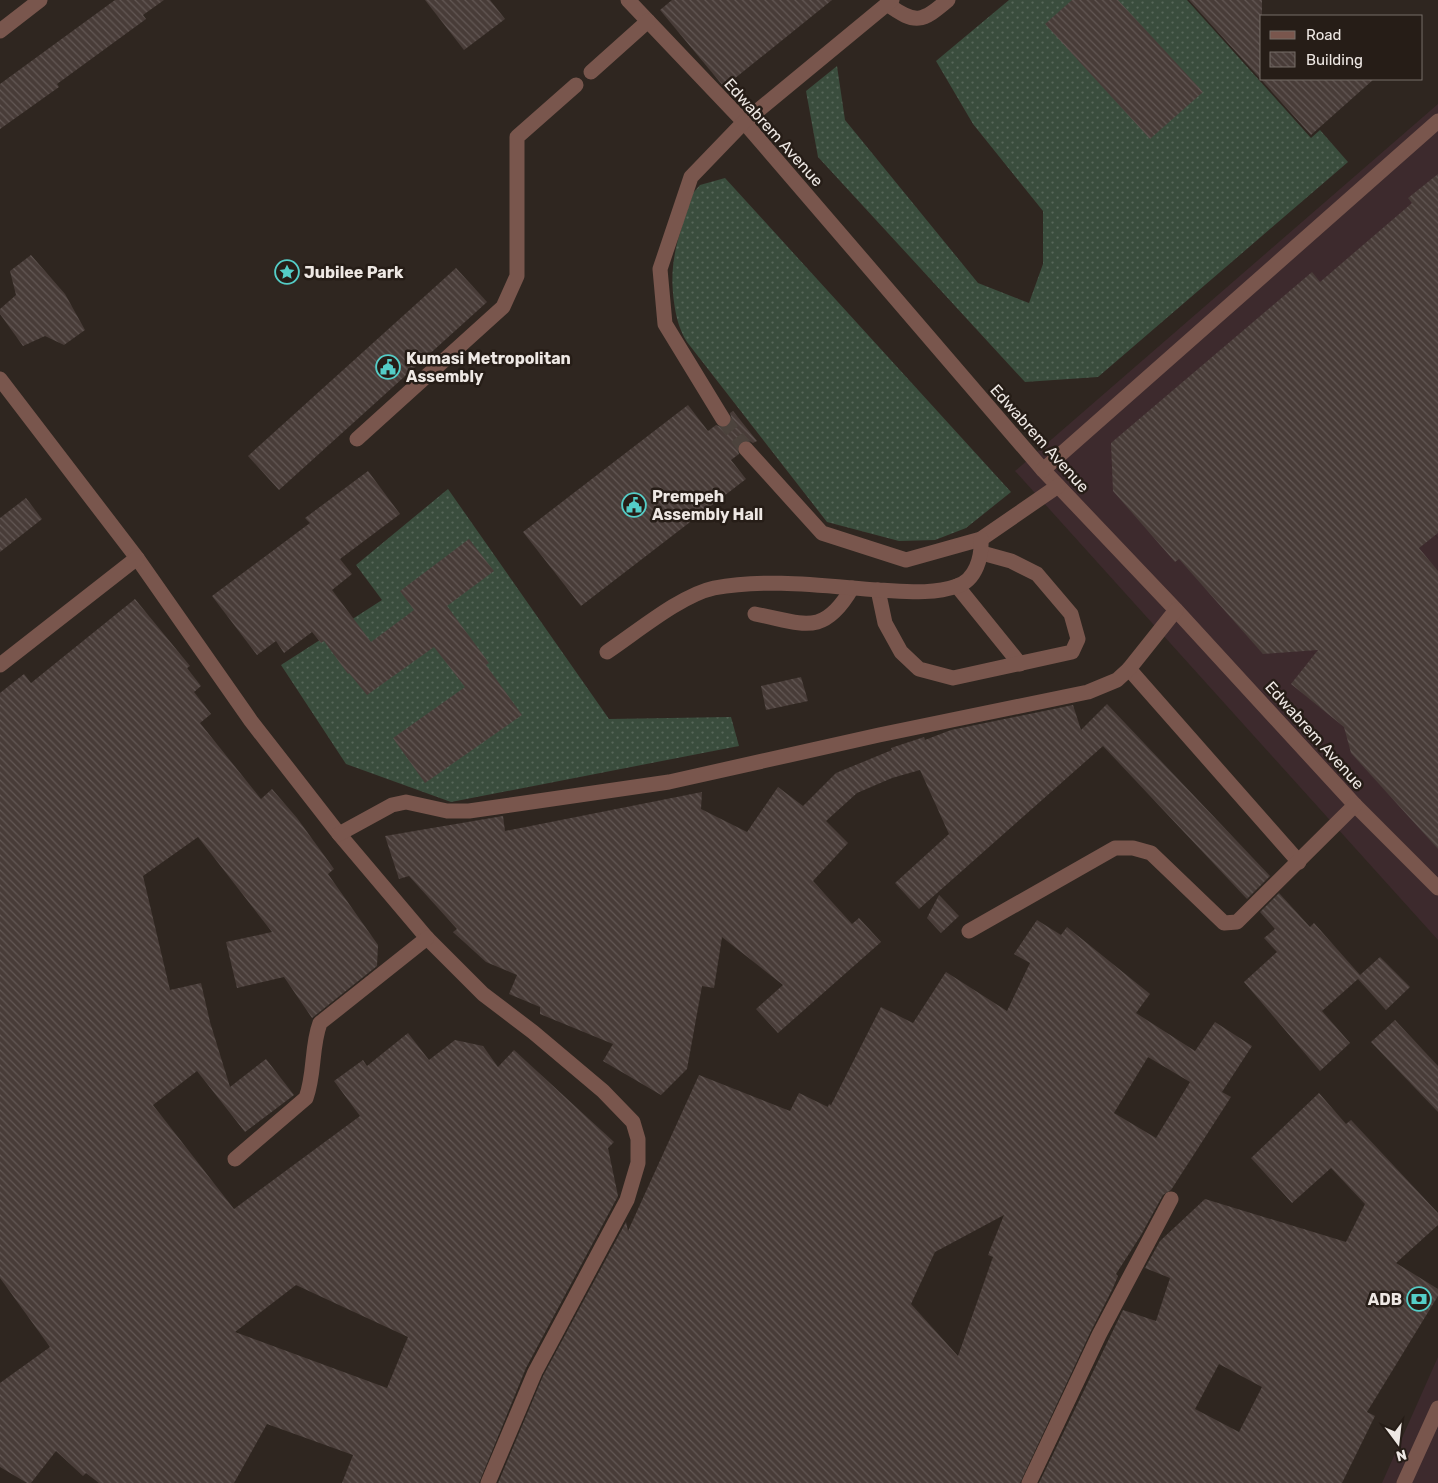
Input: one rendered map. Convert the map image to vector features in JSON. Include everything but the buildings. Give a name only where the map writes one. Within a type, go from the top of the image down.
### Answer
[{"type":"street","points":[[0,31],[40,0]]},
{"type":"street","name":"Edwabrem Avenue","points":[[628,0],[744,122],[1043,470],[1176,610],[1355,805],[1438,888]]},
{"type":"street","points":[[723,419],[665,324],[660,269],[692,176],[744,122],[890,2],[905,18],[917,20],[928,16],[948,0]]},
{"type":"street","points":[[591,72],[648,21]]},
{"type":"street","points":[[357,439],[503,307],[517,276],[517,137],[576,85]]},
{"type":"street","points":[[1043,470],[1438,121]]},
{"type":"street","points":[[0,379],[137,558],[251,721],[339,834],[427,938],[483,994],[533,1032],[603,1091],[633,1122],[638,1139],[638,1163],[627,1200],[535,1372],[488,1483]]},
{"type":"street","points":[[746,449],[822,533],[906,560],[982,546],[1058,486]]},
{"type":"street","points":[[607,652],[694,594],[715,588],[762,583],[921,592],[958,586],[966,581],[978,566],[982,546]]},
{"type":"street","points":[[878,590],[884,623],[901,652],[919,670],[953,678],[1072,652],[1078,640],[1071,614],[1037,574],[982,546]]},
{"type":"street","points":[[0,665],[137,558]]},
{"type":"street","points":[[958,586],[1020,664]]},
{"type":"street","points":[[755,614],[814,625],[831,616],[852,588]]},
{"type":"street","points":[[339,834],[392,805],[406,802],[447,811],[469,811],[669,782],[879,735],[1088,692],[1117,680],[1129,669],[1176,610]]},
{"type":"street","points":[[1129,669],[1299,862]]},
{"type":"street","points":[[969,932],[1115,848],[1133,848],[1151,853],[1224,923],[1237,922],[1355,805]]},
{"type":"street","points":[[235,1159],[306,1098],[309,1089],[316,1035],[320,1024],[427,938]]},
{"type":"street","points":[[1029,1483],[1099,1335],[1171,1199]]},
{"type":"street","points":[[1404,1483],[1438,1408]]},
{"type":"shaded area","points":[[1438,104],[1438,940],[1015,471]]},
{"type":"shaded area","points":[[1438,1357],[1438,1483],[1382,1483]]},
{"type":"green space","points":[[1009,0],[1187,0],[1311,138],[1320,130],[1348,162],[1098,377],[1025,382],[818,157],[806,91],[837,66],[845,120],[978,283],[1029,303],[1043,264],[1043,211],[973,124],[936,61]]},
{"type":"green space","points":[[725,178],[1011,492],[966,528],[935,540],[899,541],[827,522],[687,342],[678,323],[674,302],[673,272],[676,246],[693,193],[700,185]]},
{"type":"green space","points":[[448,489],[609,719],[731,717],[739,746],[451,802],[346,764],[281,665],[382,600],[356,565]]},
{"type":"tunnel","points":[[723,419],[746,449]]},
{"type":"place","name":"Jubilee Park","points":[[287,272]]},
{"type":"place","name":"Kumasi Metropolitan Assembly","points":[[388,367]]},
{"type":"place","name":"Prempeh Assembly Hall","points":[[634,505]]},
{"type":"place","name":"ADB","points":[[1419,1299]]}]
